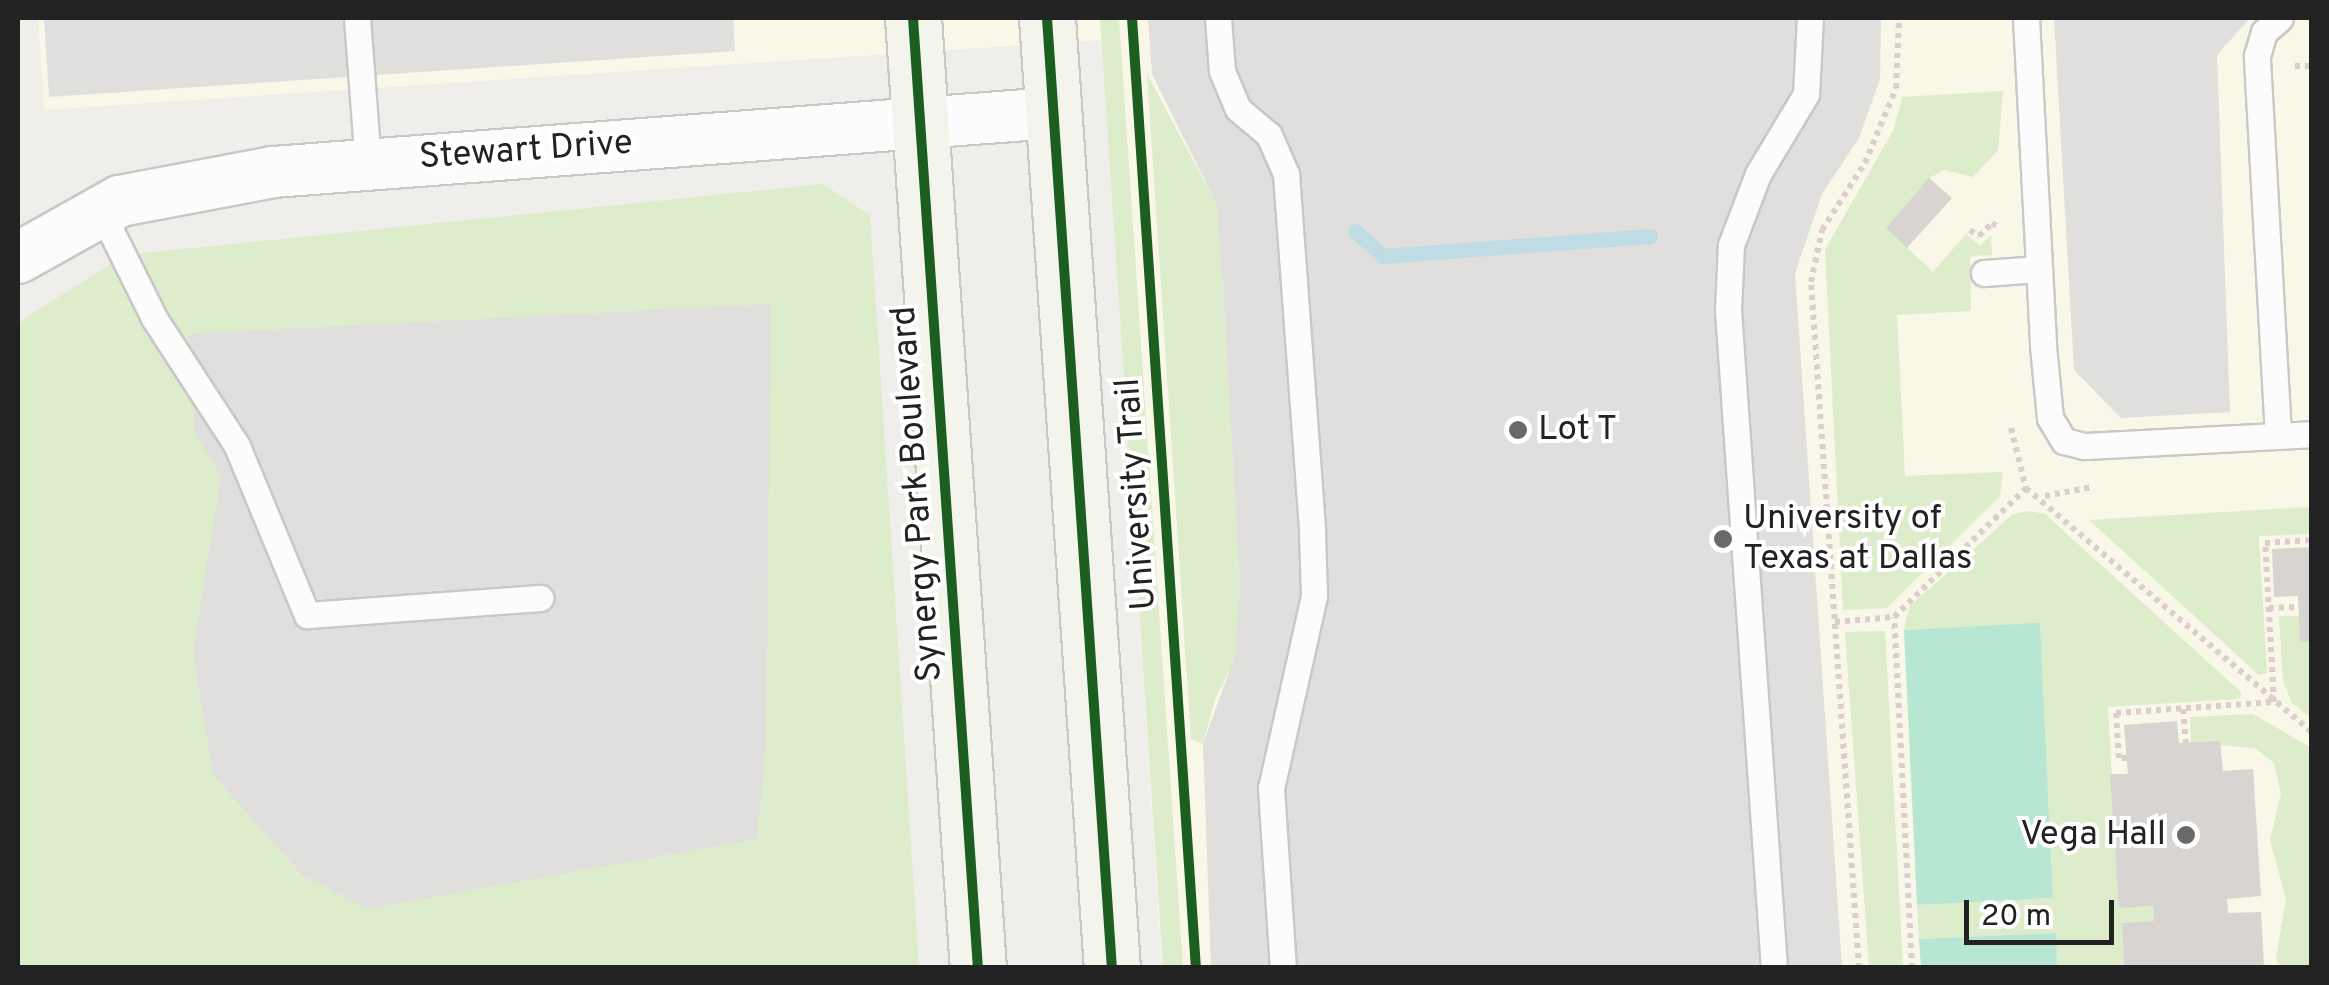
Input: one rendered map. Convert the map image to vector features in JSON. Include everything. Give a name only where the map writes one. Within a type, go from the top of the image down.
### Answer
[{"type":"street","name":"Synergy Park Boulevard","points":[[913,18],[978,968]]},
{"type":"street","points":[[1047,18],[1112,968]]},
{"type":"street","name":"Stewart Drive","points":[[18,258],[100,209],[205,182],[368,163],[1053,113]]},
{"type":"lane","points":[[358,18],[368,163]]},
{"type":"lane","points":[[1218,18],[1222,71],[1238,109],[1269,136],[1286,174],[1310,497],[1314,596],[1271,788],[1282,968]]},
{"type":"lane","points":[[1774,968],[1728,310],[1738,227],[1758,174],[1806,94],[1810,18],[1819,18]]},
{"type":"lane","points":[[2026,18],[2050,418],[2064,440],[2084,446],[2312,434]]},
{"type":"lane","points":[[2278,436],[2258,56],[2264,32],[2280,18]]},
{"type":"lane","points":[[100,209],[154,318],[237,446],[307,615],[540,598]]},
{"type":"lane","points":[[1984,273],[2039,269]]},
{"type":"path","points":[[1860,968],[1813,254],[1883,125],[1896,88],[1899,18]]},
{"type":"path","points":[[1835,622],[1894,618],[2026,488],[2312,732]]},
{"type":"path","points":[[2274,702],[2265,543],[2312,540]]},
{"type":"path","points":[[2268,608],[2298,608]]},
{"type":"path","points":[[1894,618],[1912,968]]},
{"type":"path","points":[[2126,758],[2119,758],[2116,714],[2274,702]]},
{"type":"path","points":[[2183,709],[2186,743]]},
{"type":"shaded area","name":"University of Texas at Dallas","points":[[38,18],[2311,18],[2311,967],[1162,967],[1102,40],[44,110]]},
{"type":"shaded area","points":[[44,18],[733,18],[735,51],[49,97]]},
{"type":"shaded area","name":"Lot T","points":[[1148,18],[1881,18],[1880,79],[1859,138],[1822,194],[1795,273],[1842,967],[1211,967],[1203,744],[1235,656],[1240,586],[1222,275],[1217,205],[1152,74]]},
{"type":"shaded area","points":[[2054,18],[2250,18],[2217,55],[2230,412],[2121,418],[2074,370]]},
{"type":"shaded area","points":[[771,304],[766,743],[757,839],[367,909],[302,875],[213,775],[193,652],[221,476],[195,434],[188,334]]},
{"type":"green space","points":[[1100,18],[1119,18],[1183,967],[1163,967]]},
{"type":"green space","points":[[1147,74],[1217,205],[1248,195],[1222,276],[1240,585],[1274,584],[1215,699],[1203,744],[1191,739]]},
{"type":"green space","points":[[2003,91],[1998,150],[1973,177],[1944,170],[1930,178],[1886,228],[1933,272],[1966,234],[1980,246],[1991,235],[1992,255],[1970,256],[1971,311],[1897,315],[1905,476],[2003,472],[2000,496],[1887,608],[1843,610],[1825,250],[1894,129],[1902,97]]},
{"type":"green space","points":[[823,184],[870,215],[919,967],[18,967],[18,325],[24,319],[124,255]]},
{"type":"green space","points":[[2311,507],[2311,534],[2259,536],[2267,673],[2259,675],[2089,520]]},
{"type":"green space","points":[[2013,514],[2045,514],[2242,693],[2239,699],[2108,707],[2119,908],[2153,906],[2154,921],[2122,923],[2124,967],[2057,967],[2055,933],[1919,939],[1917,905],[2053,898],[2040,624],[1904,630],[1909,607]]},
{"type":"green space","points":[[2279,616],[2299,616],[2311,642],[2311,718],[2292,703],[2283,681]]},
{"type":"green space","points":[[2040,623],[2053,898],[1917,905],[1904,630]]},
{"type":"green space","points":[[1885,631],[1903,967],[1869,967],[1845,632]]},
{"type":"green space","points":[[2253,714],[2311,748],[2311,967],[2280,967],[2276,959],[2286,899],[2270,840],[2281,794],[2274,763],[2255,748],[2191,743],[2190,717]]},
{"type":"green space","points":[[2056,933],[2057,967],[1921,967],[1919,939]]},
{"type":"building","points":[[1929,178],[1952,198],[1907,248],[1886,228]]},
{"type":"building","points":[[2312,547],[2312,642],[2300,642],[2298,596],[2274,597],[2272,549]]},
{"type":"building","name":"Vega Hall","points":[[2177,721],[2179,743],[2220,741],[2223,771],[2253,769],[2261,896],[2227,899],[2228,913],[2261,912],[2264,968],[2124,968],[2122,923],[2154,921],[2153,906],[2119,908],[2110,774],[2128,774],[2124,725]]},
{"type":"waterway","points":[[1355,231],[1383,256],[1650,236]]},
{"type":"cycle path","points":[[913,18],[978,968]]},
{"type":"cycle path","points":[[1047,18],[1112,968]]},
{"type":"cycle path","name":"University Trail","points":[[1132,18],[1196,968]]},
{"type":"place","name":"Lot T","points":[[1518,430]]},
{"type":"place","name":"University of Texas at Dallas","points":[[1723,539]]},
{"type":"place","name":"Vega Hall","points":[[2186,835]]}]
